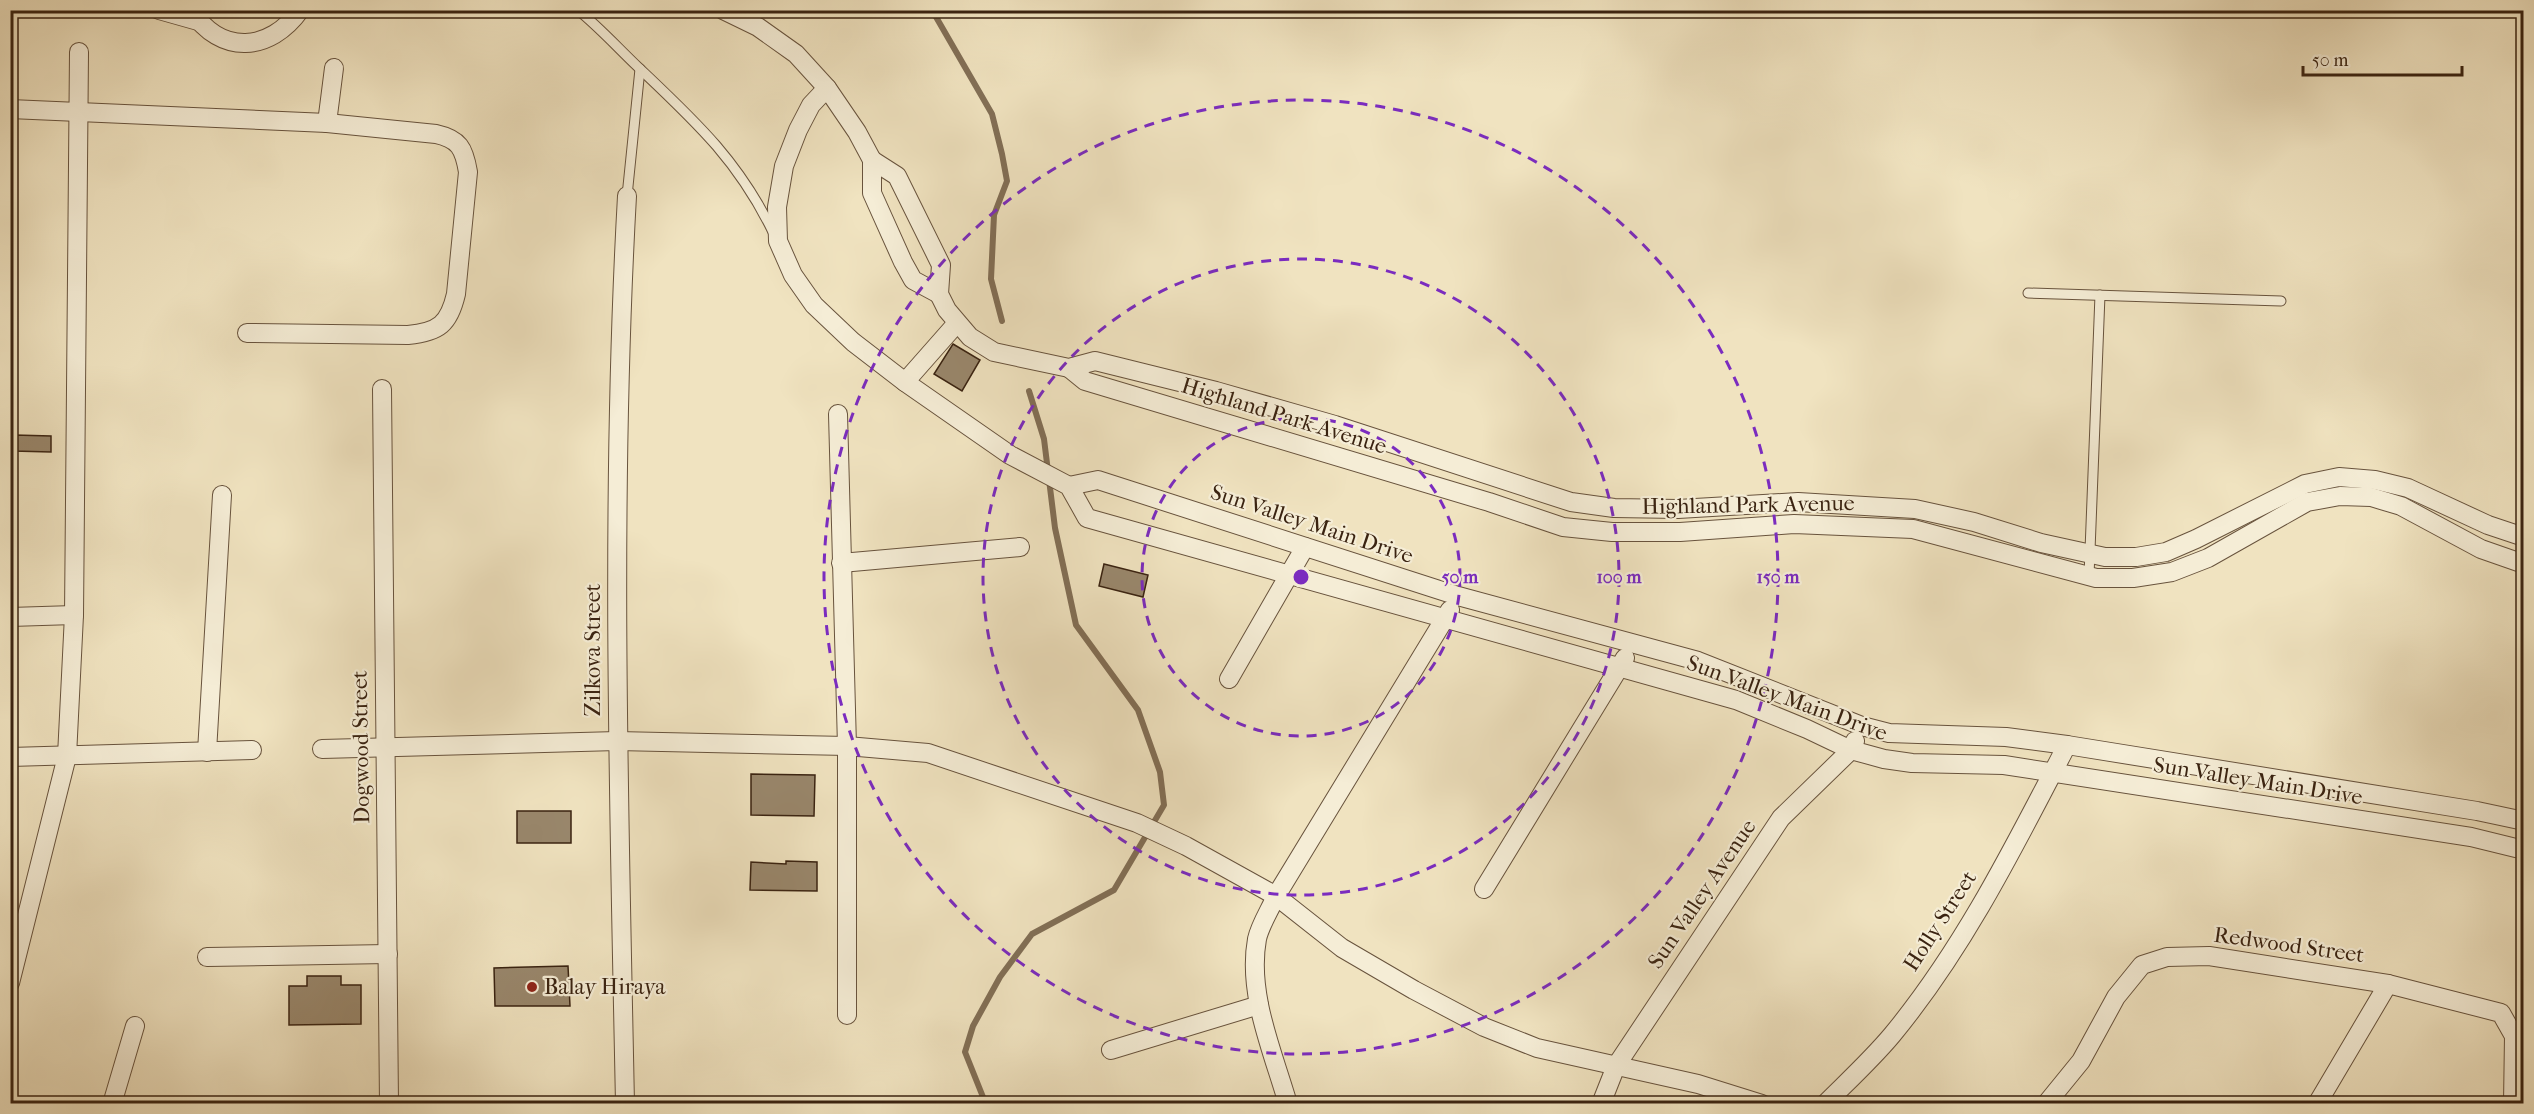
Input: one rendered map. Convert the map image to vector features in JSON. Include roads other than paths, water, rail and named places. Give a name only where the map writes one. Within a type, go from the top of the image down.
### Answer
[{"type":"street","points":[[159,10],[195,16],[211,33],[226,40],[243,43],[261,41],[276,35],[295,17],[316,10]]},
{"type":"street","points":[[723,10],[758,27],[796,54],[827,88],[810,105],[798,130],[784,166],[777,207],[778,241],[793,274],[814,305],[853,342],[905,382],[1010,455],[1064,484]]},
{"type":"street","points":[[10,983],[67,756],[74,615],[79,52]]},
{"type":"street","points":[[327,123],[334,68]]},
{"type":"street","name":"Highland Park Avenue","points":[[827,88],[857,132],[872,160],[872,193],[913,280],[939,294],[957,323],[970,337],[994,352],[1069,368],[1085,381],[1489,502],[1563,527],[1612,532],[1680,532],[1794,524],[1912,529],[2089,576],[2133,578],[2172,572],[2208,558],[2307,502],[2340,496],[2371,497],[2401,506],[2481,549],[2523,564]]},
{"type":"street","points":[[10,109],[327,123],[436,134],[449,137],[459,144],[466,157],[468,172],[456,294],[452,312],[441,325],[425,333],[408,335],[247,333]]},
{"type":"street","name":"Highland Park Avenue","points":[[872,160],[897,176],[941,265],[939,294]]},
{"type":"street","name":"Zilkova Street","points":[[625,1104],[617,741],[618,429],[627,196]]},
{"type":"street","points":[[887,226],[915,213]]},
{"type":"street","points":[[905,382],[957,323]]},
{"type":"street","name":"Highland Park Avenue","points":[[1069,368],[1095,361],[1216,391],[1335,425],[1570,502],[1614,508],[1678,509],[1798,502],[1915,509],[1974,522],[2041,543],[2091,554],[2105,557],[2136,557],[2166,552],[2305,484],[2339,477],[2375,480],[2408,488],[2488,525],[2523,537]]},
{"type":"street","name":"Dogwood Street","points":[[382,389],[389,1104]]},
{"type":"street","points":[[838,414],[847,746],[847,1014]]},
{"type":"street","name":"Sun Valley Main Drive","points":[[2523,821],[2477,811],[2006,737],[1889,733],[1862,726],[1698,661],[1458,596],[1098,480],[1064,484],[1087,518],[1444,620],[1737,700],[1851,750],[1912,763],[1952,762],[2004,765],[2053,772],[2471,837],[2523,850]]},
{"type":"street","points":[[2401,506],[2408,488]]},
{"type":"street","points":[[207,752],[222,495]]},
{"type":"street","points":[[841,564],[1020,547]]},
{"type":"street","points":[[1229,679],[1305,547]]},
{"type":"street","points":[[1288,1104],[1259,1005],[1256,974],[1257,938],[1276,897],[1458,596]]},
{"type":"street","points":[[10,616],[74,615]]},
{"type":"street","points":[[1485,889],[1621,667],[1631,644]]},
{"type":"street","name":"Sun Valley Avenue","points":[[1601,1104],[1616,1066],[1781,818],[1851,750],[1862,726]]},
{"type":"street","points":[[322,749],[617,741],[847,746],[928,753],[1137,823],[1186,846],[1276,897],[1342,948],[1484,1027],[1537,1048],[1698,1084],[1762,1104]]},
{"type":"street","name":"Holly Street","points":[[1825,1104],[1892,1034],[1958,944],[2011,853],[2067,746]]},
{"type":"street","points":[[10,757],[252,750]]},
{"type":"street","points":[[207,957],[388,954]]},
{"type":"street","name":"Redwood Street","points":[[2046,1104],[2081,1061],[2116,997],[2142,965],[2167,957],[2209,956],[2388,984],[2500,1013],[2514,1036],[2514,1104]]},
{"type":"street","points":[[2317,1104],[2388,984]]},
{"type":"street","points":[[1111,1050],[1259,1005]]},
{"type":"street","points":[[112,1104],[135,1026]]},
{"type":"lane","points":[[578,10],[684,110],[740,173],[758,200],[778,241]]},
{"type":"lane","points":[[627,196],[640,69]]},
{"type":"lane","points":[[2028,293],[2281,301]]},
{"type":"lane","points":[[2089,576],[2100,295]]},
{"type":"waterway","points":[[932,10],[992,114],[1002,154],[1007,181],[994,215],[991,279],[1002,321]]},
{"type":"waterway","points":[[988,1104],[985,1102],[965,1052],[973,1026],[1000,977],[1032,934],[1114,890],[1164,805],[1160,772],[1138,710],[1076,625],[1055,528],[1044,439],[1029,391]]},
{"type":"place","name":"Balay Hiraya","points":[[532,987]]}]
